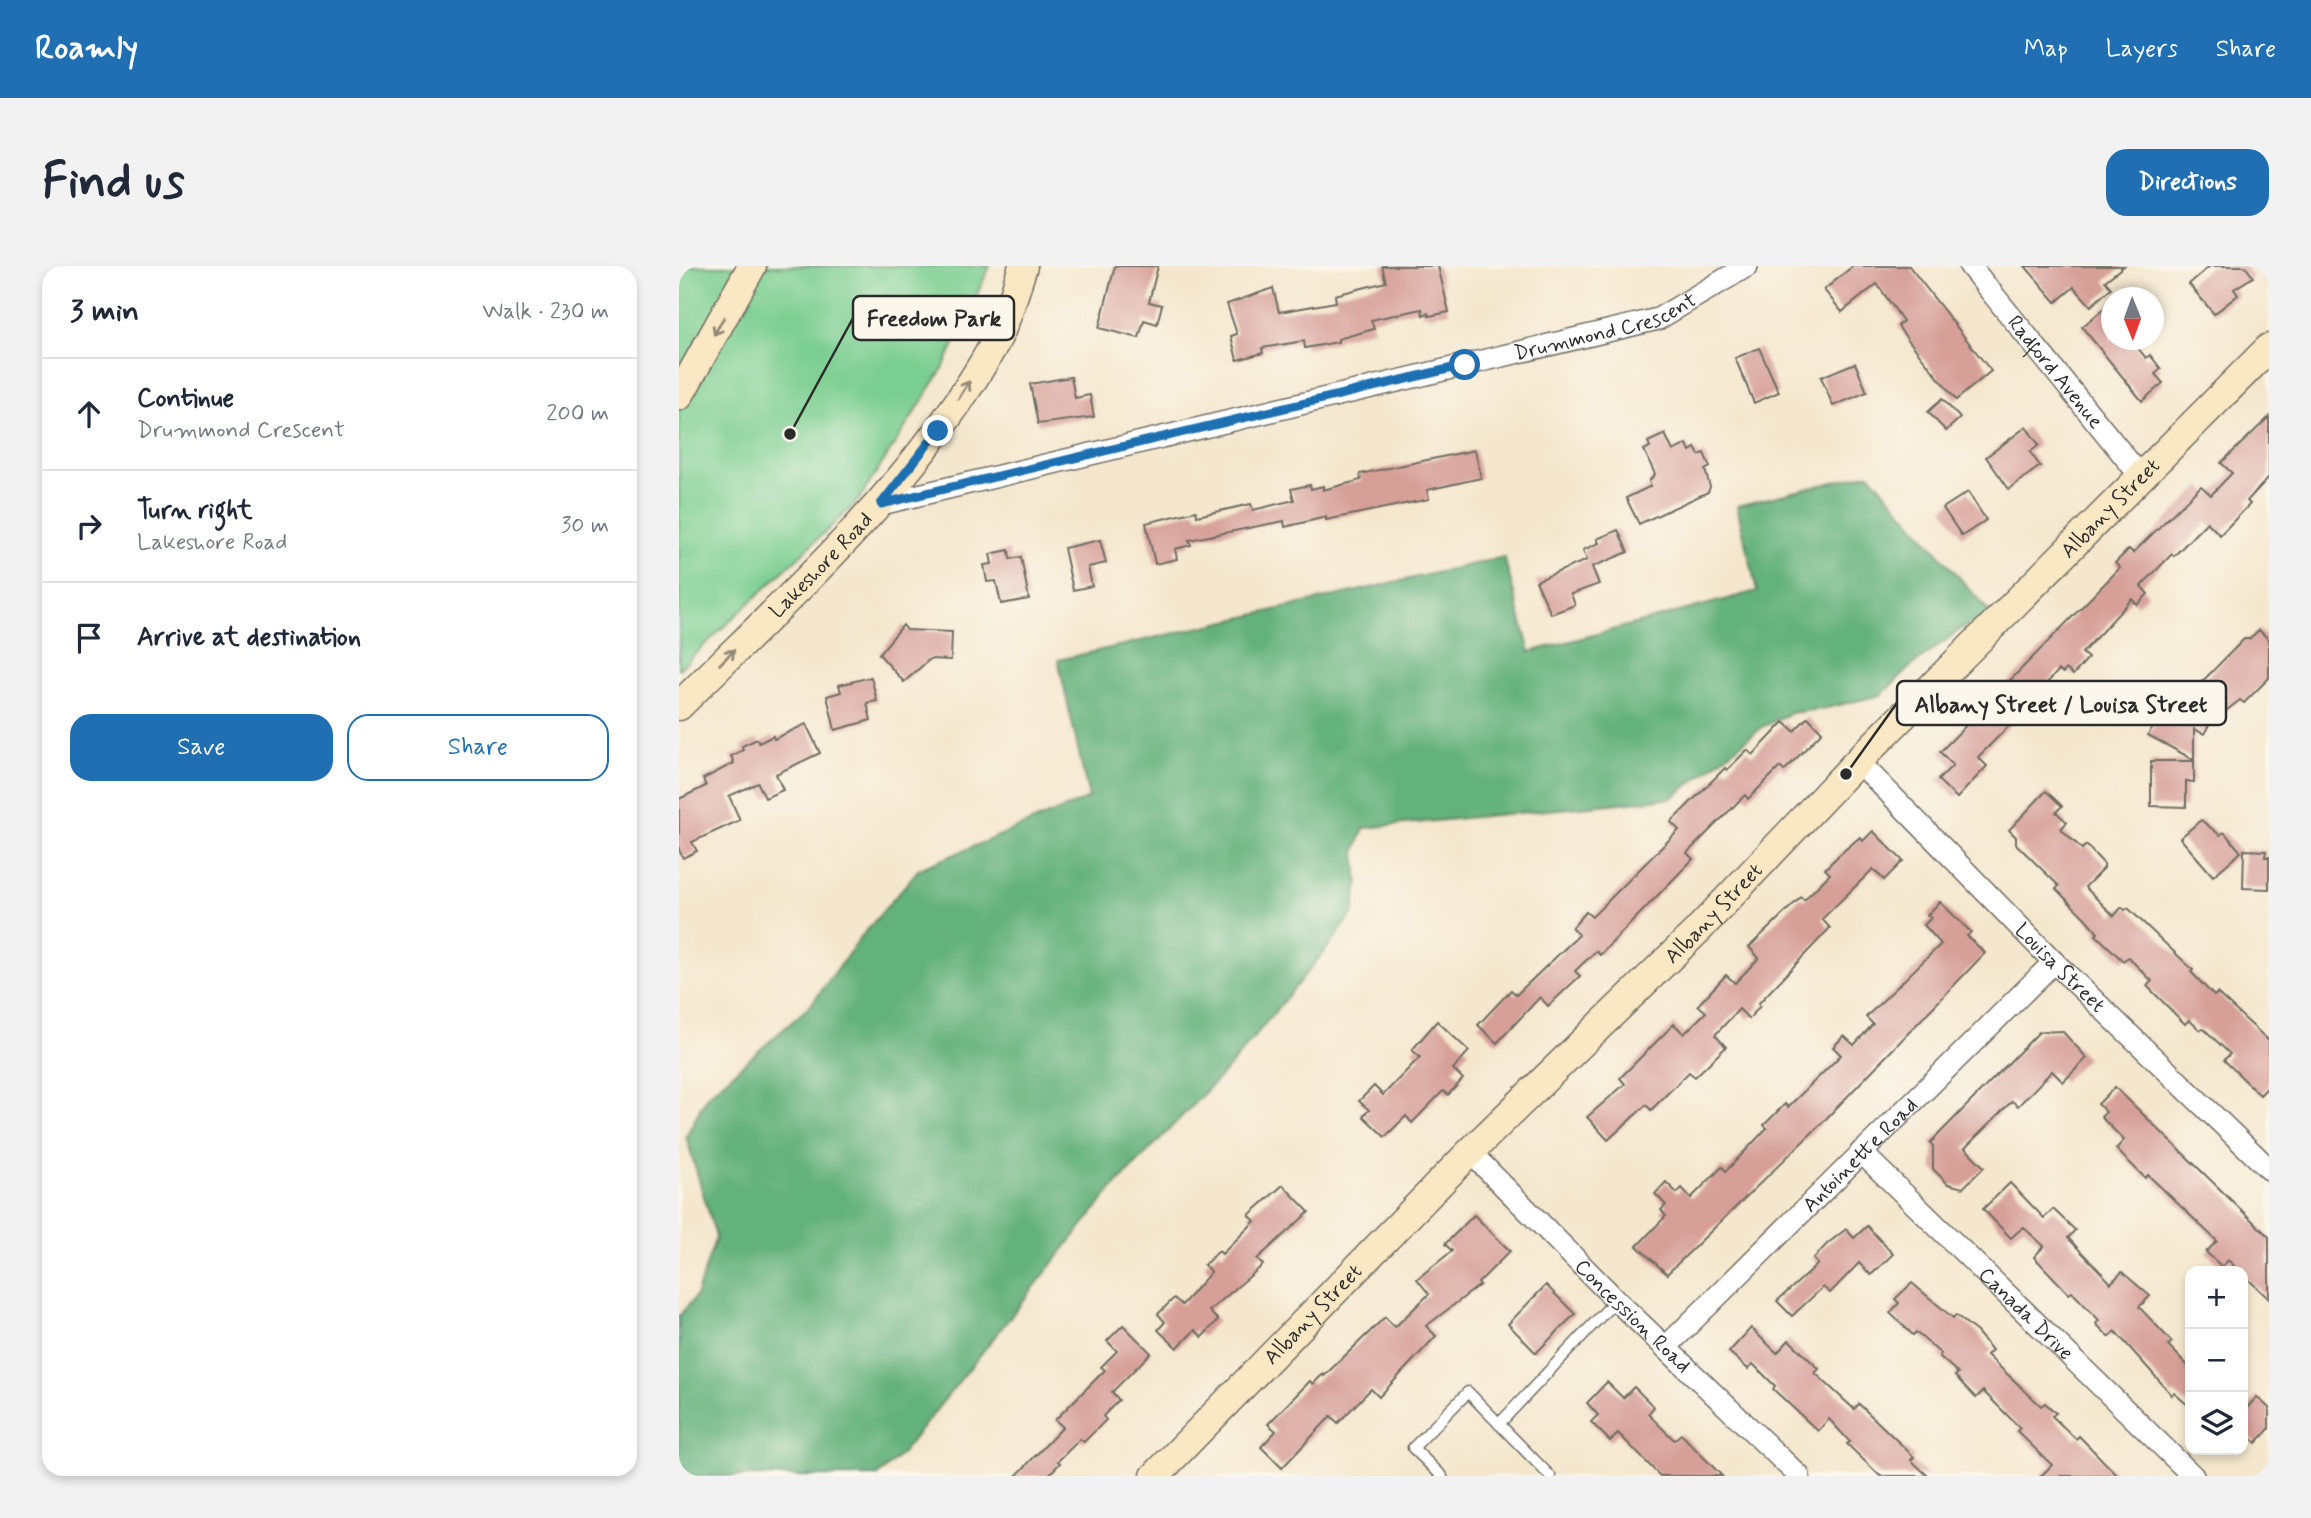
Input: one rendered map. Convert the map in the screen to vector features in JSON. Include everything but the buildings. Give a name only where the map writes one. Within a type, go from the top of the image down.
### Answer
[{"type":"street","points":[[679,396],[752,266]]},
{"type":"street","name":"Lakeshore Road","points":[[679,706],[881,504],[938,431],[997,340],[1023,266]]},
{"type":"street","name":"Drummond Crescent","points":[[881,504],[1658,318],[1747,266]]},
{"type":"street","name":"Radford Avenue","points":[[1970,266],[2142,478]]},
{"type":"street","name":"Albany Street","points":[[1155,1476],[1470,1152],[1698,930],[1858,761],[2269,348]]},
{"type":"street","name":"Louisa Street","points":[[1858,761],[2054,962],[2269,1169]]},
{"type":"street","name":"Antoinette Road","points":[[1665,1347],[2054,962]]},
{"type":"street","name":"Concession Road","points":[[1470,1152],[1616,1300],[1799,1476]]},
{"type":"street","name":"Canada Drive","points":[[1861,1152],[2193,1476]]},
{"type":"lane","points":[[1499,1424],[1616,1300]]},
{"type":"lane","points":[[1442,1476],[1413,1448],[1468,1392],[1550,1476]]},
{"type":"green space","points":[[679,266],[990,266],[943,368],[858,501],[679,669]]},
{"type":"green space","points":[[1869,473],[1990,613],[1958,631],[1909,668],[1881,695],[1822,709],[1791,713],[1764,726],[1672,798],[1364,828],[1355,852],[1358,883],[1354,912],[1333,941],[1231,1065],[1112,1189],[902,1453],[878,1476],[679,1476],[679,1316],[696,1296],[716,1237],[686,1136],[707,1096],[810,1006],[860,938],[919,869],[1089,798],[1058,660],[1504,557],[1530,652],[1757,591],[1737,506]]},
{"type":"place","name":"Freedom Park","points":[[790,434]]},
{"type":"place","name":"Albany Street / Louisa Street","points":[[1846,774]]},
{"type":"route","points":[[938,431],[881,504],[1465,365]]}]
